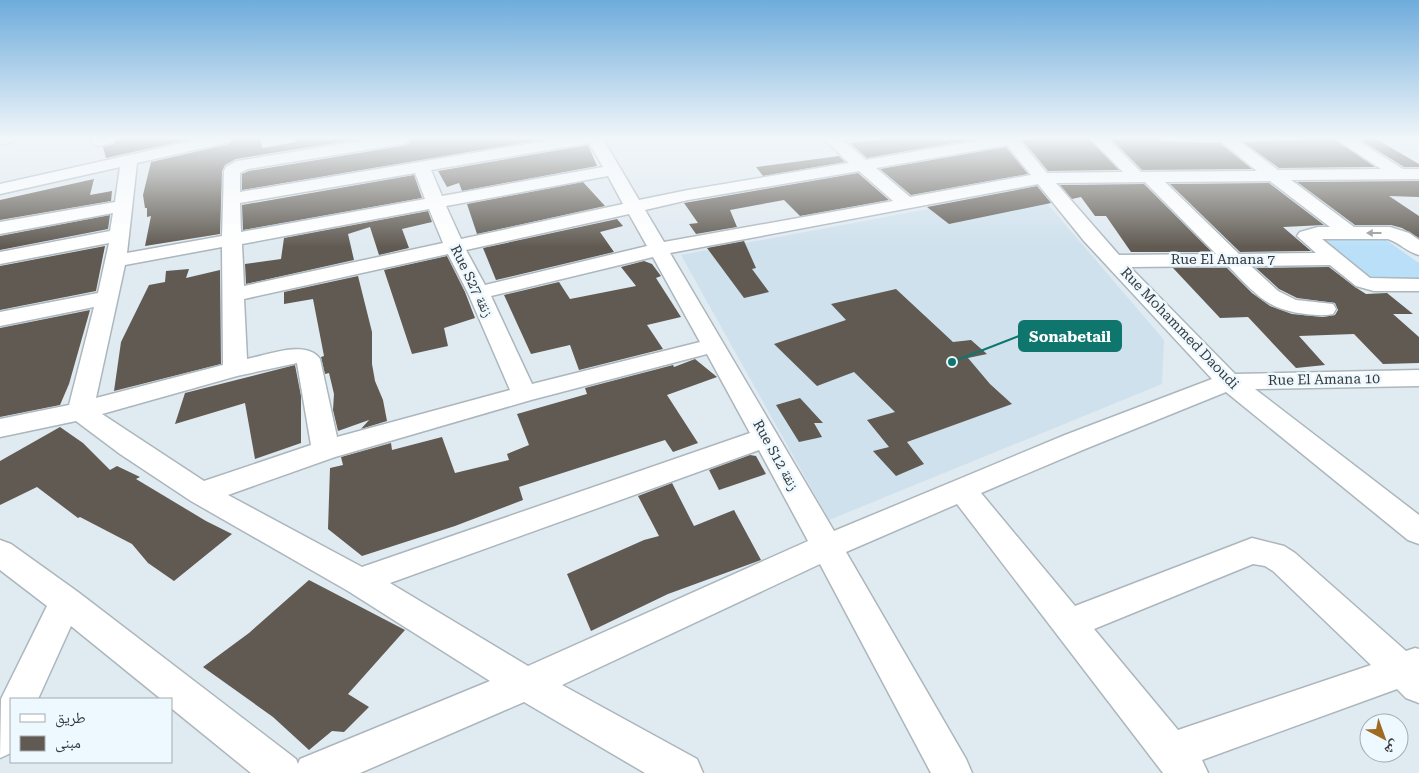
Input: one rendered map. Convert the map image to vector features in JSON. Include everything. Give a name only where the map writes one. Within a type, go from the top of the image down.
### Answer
[{"type":"street","points":[[0,189],[52,175]]},
{"type":"street","points":[[80,411],[118,248],[123,206],[134,175]]},
{"type":"street","points":[[232,175],[235,369]]},
{"type":"street","points":[[231,199],[369,175]]},
{"type":"street","name":"Rue S27 زنقة","points":[[425,175],[438,203],[454,246],[479,293],[524,394]]},
{"type":"street","points":[[0,258],[232,241],[585,175]]},
{"type":"street","name":"Rue S12 زنقة","points":[[615,175],[660,249],[766,437],[952,773]]},
{"type":"street","points":[[234,295],[634,206],[798,175]]},
{"type":"street","points":[[874,175],[906,203]]},
{"type":"street","name":"Rue Mohammed Daoudi","points":[[1041,175],[1091,238],[1229,382],[1419,532]]},
{"type":"street","points":[[479,293],[660,249],[1044,178],[1264,175]]},
{"type":"street","points":[[1274,175],[1348,232]]},
{"type":"street","points":[[1400,175],[1419,187]]},
{"type":"street","points":[[1142,176],[1260,288],[1280,302],[1298,307],[1325,309]]},
{"type":"street","points":[[0,228],[123,206]]},
{"type":"street","points":[[1418,286],[1368,284],[1356,278],[1307,236],[1311,233],[1348,232],[1395,234],[1419,249]]},
{"type":"street","name":"Rue El Amana 7","points":[[1114,261],[1333,259]]},
{"type":"street","points":[[0,319],[106,298]]},
{"type":"street","points":[[201,493],[326,450],[524,394],[714,345]]},
{"type":"street","points":[[0,428],[80,411],[296,354],[308,357],[326,450]]},
{"type":"street","name":"Rue El Amana 10","points":[[314,773],[526,684],[826,547],[1177,401],[1229,382],[1419,378]]},
{"type":"street","points":[[80,411],[130,447],[201,493],[359,581],[526,684],[683,773]]},
{"type":"street","points":[[359,581],[766,437]]},
{"type":"street","points":[[962,490],[1179,762],[1414,673],[1284,562],[1263,552],[1252,551],[1070,623]]},
{"type":"street","points":[[0,553],[66,602],[282,773]]},
{"type":"street","points":[[19,698],[66,602]]},
{"type":"street","points":[[0,739],[10,718]]},
{"type":"shaded area","points":[[1035,189],[1164,340],[1162,384],[829,520],[681,255]]},
{"type":"shaded area","points":[[1318,239],[1386,240],[1419,263],[1419,278],[1370,280]]},
{"type":"building","points":[[148,175],[222,175],[220,234],[145,246],[151,216],[147,217],[147,208],[145,208],[143,195]]},
{"type":"building","points":[[242,175],[331,175],[242,190]]},
{"type":"building","points":[[414,175],[422,198],[243,230],[242,205]]},
{"type":"building","points":[[440,175],[548,175],[462,191],[459,183],[447,187]]},
{"type":"building","points":[[846,175],[860,175],[889,200],[800,216],[784,200],[730,210],[737,227],[696,234],[689,224],[698,223],[684,203]]},
{"type":"building","points":[[887,175],[1022,175],[911,195]]},
{"type":"building","points":[[94,179],[90,195],[112,191],[111,201],[0,220],[0,200]]},
{"type":"building","points":[[1419,181],[1419,197],[1389,196],[1419,216],[1419,238],[1402,228],[1391,225],[1355,225],[1297,182]]},
{"type":"building","points":[[583,182],[605,206],[477,234],[467,204]]},
{"type":"building","points":[[1269,183],[1324,225],[1283,227],[1311,251],[1240,252],[1170,184]]},
{"type":"building","points":[[1144,184],[1212,252],[1131,252],[1106,216],[1095,216],[1081,197],[1072,199],[1060,185]]},
{"type":"building","points":[[1037,186],[1051,203],[949,224],[927,207]]},
{"type":"building","points":[[428,211],[432,222],[402,229],[409,248],[379,255],[370,227],[348,234],[354,260],[246,284],[245,264],[281,259],[284,238]]},
{"type":"building","points":[[110,215],[108,229],[0,250],[0,236]]},
{"type":"building","points":[[617,219],[623,226],[600,232],[614,252],[496,280],[483,248]]},
{"type":"building","points":[[744,241],[756,268],[752,269],[769,292],[744,298],[707,248]]},
{"type":"building","points":[[105,246],[96,291],[0,310],[0,266]]},
{"type":"building","points":[[447,256],[465,292],[475,318],[444,328],[448,346],[412,354],[384,270]]},
{"type":"building","points":[[644,261],[652,264],[661,276],[656,278],[681,317],[647,325],[663,349],[579,370],[570,345],[531,354],[504,295],[559,282],[570,299],[636,286],[621,267]]},
{"type":"building","points":[[1329,267],[1366,294],[1387,293],[1413,314],[1393,314],[1419,337],[1419,363],[1383,364],[1354,334],[1299,336],[1325,365],[1296,368],[1248,317],[1220,318],[1173,268],[1227,268],[1252,293],[1270,306],[1292,314],[1323,317],[1335,315],[1338,310],[1335,303],[1297,298],[1279,289],[1256,268]]},
{"type":"building","points":[[189,269],[186,278],[220,270],[221,364],[114,391],[121,342],[149,285],[165,282],[166,271]]},
{"type":"building","points":[[358,276],[372,332],[372,364],[375,381],[383,400],[387,421],[361,429],[369,420],[338,431],[333,410],[334,394],[329,373],[325,374],[321,357],[324,356],[313,299],[284,304],[284,292]]},
{"type":"building","points":[[896,289],[953,342],[971,340],[987,354],[968,358],[990,384],[1012,404],[907,442],[924,464],[896,476],[873,451],[889,447],[867,420],[895,412],[854,372],[817,386],[774,344],[846,320],[831,304]]},
{"type":"building","points":[[90,310],[69,384],[60,405],[0,417],[0,328]]},
{"type":"building","points":[[695,359],[717,377],[667,395],[698,443],[673,452],[665,440],[519,487],[523,500],[455,526],[362,556],[328,529],[330,468],[343,465],[341,457],[391,443],[392,450],[442,437],[455,473],[509,460],[507,454],[529,445],[517,414],[587,394],[585,388],[673,365],[674,367]]},
{"type":"building","points":[[295,365],[301,396],[301,443],[255,459],[245,403],[175,424],[185,393]]},
{"type":"building","points":[[800,398],[823,423],[814,423],[822,437],[799,442],[776,405]]},
{"type":"building","points":[[60,427],[83,443],[110,470],[117,466],[140,477],[136,479],[206,521],[232,534],[174,581],[148,563],[132,544],[80,517],[78,518],[37,487],[0,505],[0,461]]},
{"type":"building","points":[[750,455],[756,456],[766,474],[719,490],[709,470]]},
{"type":"building","points":[[672,483],[694,526],[734,510],[761,560],[668,594],[591,631],[567,574],[644,540],[659,536],[638,496]]},
{"type":"building","points":[[309,580],[405,630],[348,694],[369,707],[344,732],[332,731],[309,750],[273,717],[203,667],[249,633]]},
{"type":"place","name":"Sonabetail","points":[[952,362]]}]
